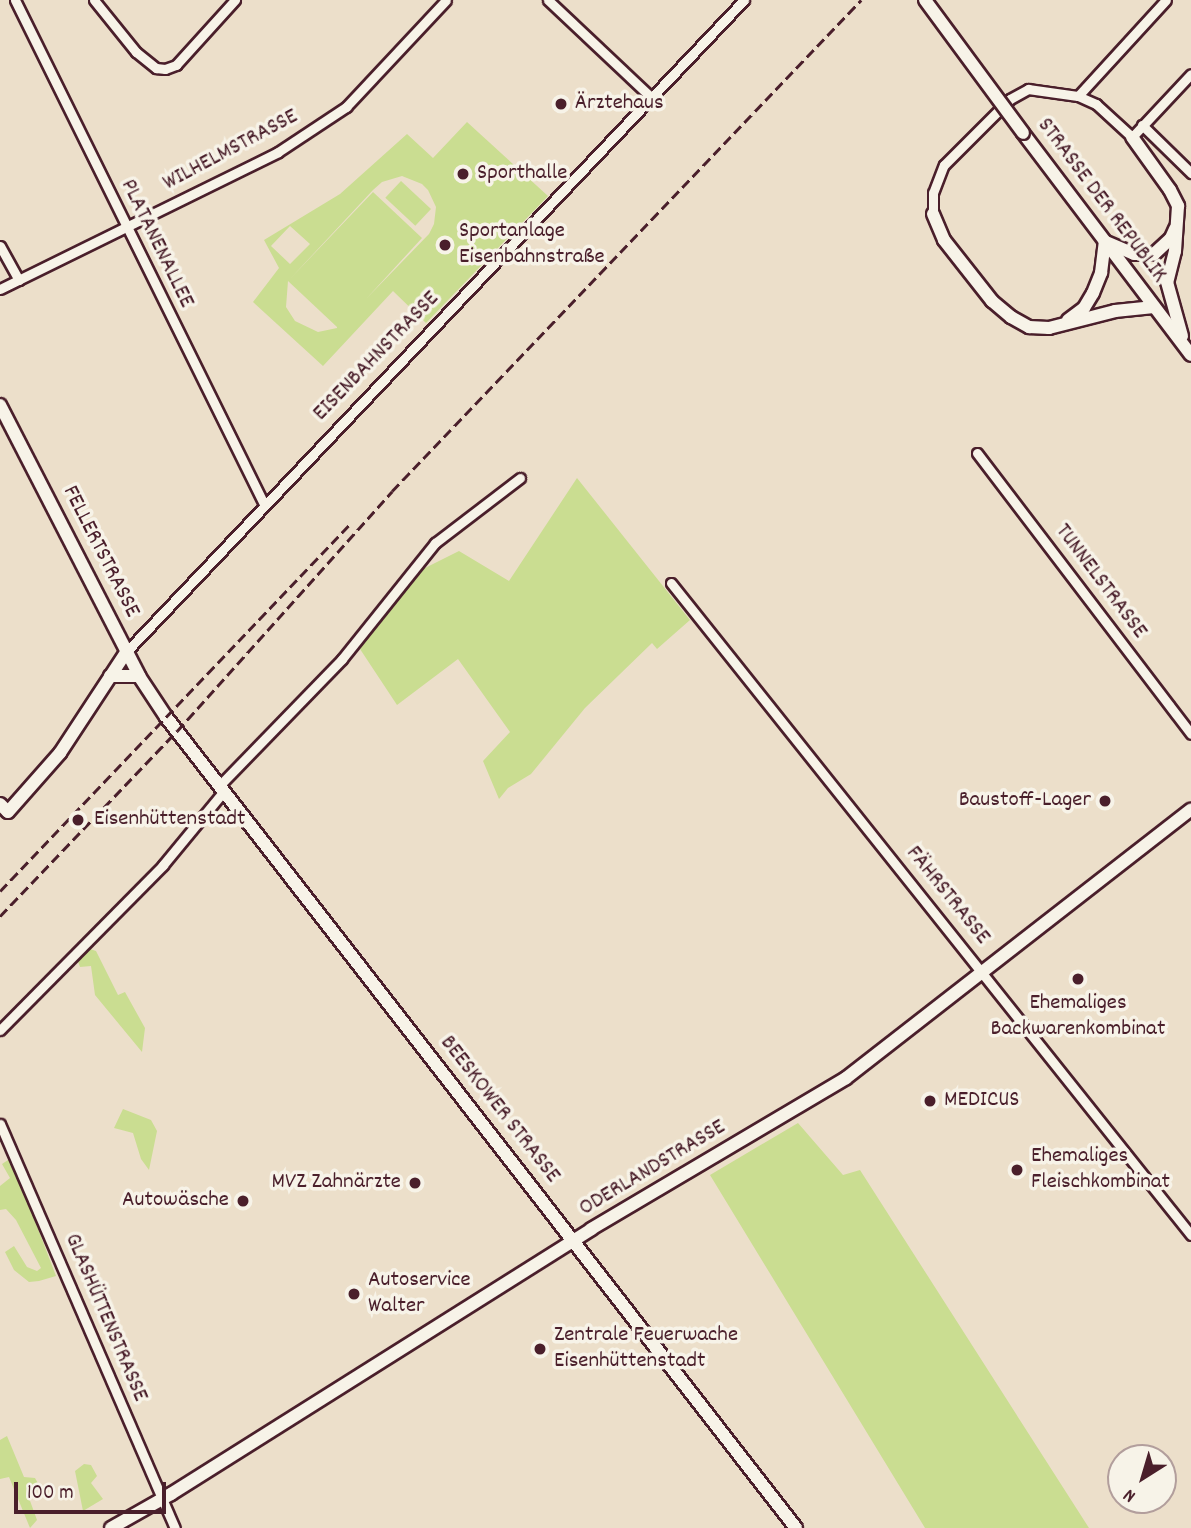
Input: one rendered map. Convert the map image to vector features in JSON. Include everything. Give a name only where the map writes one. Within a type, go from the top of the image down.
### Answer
[{"type":"street","name":"PLATANENALLEE","points":[[15,0],[264,504]]},
{"type":"street","points":[[94,0],[136,52],[156,68],[165,69],[176,65],[235,0]]},
{"type":"street","name":"WILHELMSTRASSE","points":[[0,289],[278,152],[346,107],[446,0]]},
{"type":"street","points":[[548,0],[652,98]]},
{"type":"street","name":"EISENBAHNSTRASSE","points":[[127,651],[744,0]]},
{"type":"street","name":"STRASSE DER REPUBLIK","points":[[925,0],[1189,352]]},
{"type":"street","points":[[1078,96],[1166,0]]},
{"type":"street","points":[[1189,352],[1172,309],[1167,282],[1179,219],[1170,190],[1132,137],[1191,74]]},
{"type":"street","points":[[1183,83],[1191,90]]},
{"type":"street","name":"STRASSE DER REPUBLIK","points":[[933,214],[933,193],[944,165],[1010,99],[1028,89],[1078,96],[1096,104],[1132,137]]},
{"type":"street","points":[[1142,125],[1191,173]]},
{"type":"street","points":[[933,214],[944,240],[992,301],[1011,317],[1029,327],[1049,328],[1115,311],[1154,307]]},
{"type":"street","points":[[1063,324],[1084,308],[1093,293],[1101,273],[1105,242],[1134,254],[1154,254],[1171,238],[1179,219]]},
{"type":"street","points":[[0,246],[19,280]]},
{"type":"street","name":"FELLERTSTRASSE","points":[[0,405],[139,676],[166,717]]},
{"type":"street","name":"TUNNELSTRASSE","points":[[977,453],[1191,734]]},
{"type":"street","points":[[0,1030],[163,865],[222,788],[342,659],[435,543],[520,478]]},
{"type":"street","name":"FÄHRSTRASSE","points":[[671,583],[984,972],[1191,1235]]},
{"type":"street","points":[[3,813],[69,742],[127,651]]},
{"type":"street","points":[[110,676],[139,676]]},
{"type":"street","name":"BEESKOWER STRASSE","points":[[166,717],[796,1528]]},
{"type":"street","name":"ODERLANDSTRASSE","points":[[111,1528],[162,1499],[574,1241],[846,1078],[1191,808]]},
{"type":"street","name":"GLASHÜTTENSTRASSE","points":[[0,1124],[175,1528]]},
{"type":"green space","points":[[467,122],[548,196],[426,323],[393,291],[323,366],[253,302],[279,268],[264,240],[340,194],[407,134],[433,158]],"holes":[[[402,176],[422,184],[428,190],[436,207],[434,224],[429,234],[366,299],[422,238],[373,192],[289,280],[373,190],[382,182]],[[290,226],[310,244],[290,264],[271,246]],[[288,281],[337,328],[318,332],[295,321],[286,307]]]},
{"type":"green space","points":[[401,181],[431,209],[415,226],[385,198]]},
{"type":"green space","points":[[577,478],[690,620],[657,649],[652,643],[585,708],[531,774],[508,788],[499,799],[483,761],[510,732],[458,659],[397,705],[358,646],[417,572],[459,551],[509,581]]},
{"type":"green space","points":[[90,949],[96,951],[118,995],[125,992],[145,1028],[142,1052],[95,995],[91,966],[80,967],[77,959]]},
{"type":"green space","points":[[123,1109],[151,1120],[157,1131],[149,1170],[141,1159],[133,1133],[114,1128]]},
{"type":"green space","points":[[798,1123],[843,1175],[860,1170],[1089,1528],[925,1528],[710,1175]]},
{"type":"green space","points":[[11,1158],[56,1276],[29,1282],[14,1270],[5,1252],[14,1246],[27,1267],[37,1271],[41,1268],[16,1220],[6,1209],[0,1210],[0,1186],[10,1178],[2,1164]]},
{"type":"green space","points":[[7,1436],[24,1477],[35,1478],[40,1487],[29,1498],[37,1520],[30,1528],[9,1477],[0,1479],[0,1440]]},
{"type":"green space","points":[[84,1464],[91,1465],[97,1476],[91,1483],[103,1499],[83,1511],[75,1471]]},
{"type":"railway","points":[[0,916],[177,731],[392,491],[861,0]]},
{"type":"railway","points":[[0,891],[350,524]]},
{"type":"place","name":"Ärztehaus","points":[[561,104]]},
{"type":"place","name":"Sporthalle","points":[[463,174]]},
{"type":"place","name":"Sportanlage Eisenbahnstraße","points":[[445,245]]},
{"type":"place","name":"Baustoff-Lager","points":[[1105,801]]},
{"type":"place","name":"Eisenhüttenstadt","points":[[78,820]]},
{"type":"place","name":"Ehemaliges Backwarenkombinat","points":[[1078,979]]},
{"type":"place","name":"MEDICUS","points":[[930,1101]]},
{"type":"place","name":"Ehemaliges Fleischkombinat","points":[[1017,1170]]},
{"type":"place","name":"MVZ Zahnärzte","points":[[415,1183]]},
{"type":"place","name":"Autowäsche","points":[[243,1201]]},
{"type":"place","name":"Autoservice Walter","points":[[354,1294]]},
{"type":"place","name":"Zentrale Feuerwache Eisenhüttenstadt","points":[[540,1349]]}]
